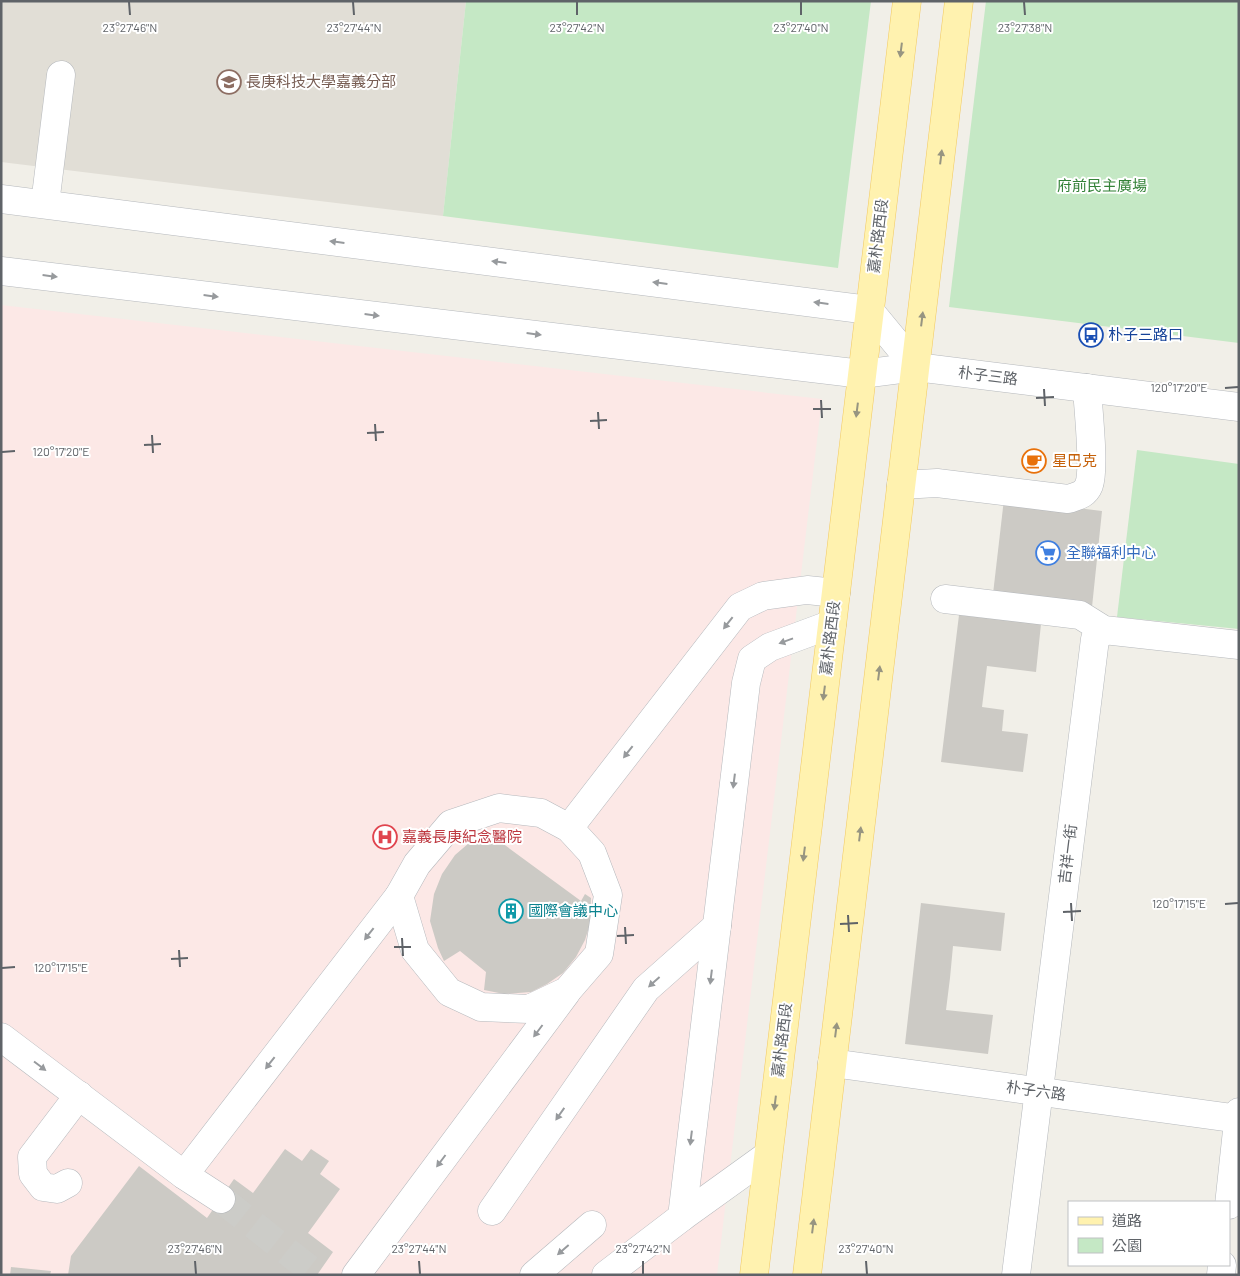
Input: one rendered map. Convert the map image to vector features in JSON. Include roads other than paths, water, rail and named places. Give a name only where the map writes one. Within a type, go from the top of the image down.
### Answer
[{"type":"main road","name":"嘉朴路西段","points":[[754,1275],[907,1]]},
{"type":"main road","points":[[807,1275],[959,1]]},
{"type":"street","points":[[45,204],[61,75]]},
{"type":"street","points":[[1,199],[869,310],[916,367]]},
{"type":"street","name":"朴子三路","points":[[1,271],[862,374],[916,367],[1239,407]]},
{"type":"street","points":[[901,485],[937,483],[1068,499],[1081,495],[1089,485],[1091,471],[1087,388]]},
{"type":"street","points":[[569,828],[740,607],[763,596],[807,590],[836,593]]},
{"type":"street","points":[[945,599],[1080,615],[1104,630],[1239,645]]},
{"type":"street","points":[[682,1217],[746,683],[752,659],[770,647],[832,624]]},
{"type":"street","name":"吉祥一街","points":[[1016,1275],[1095,639],[1104,630]]},
{"type":"street","points":[[184,1175],[399,896],[417,864],[451,824],[499,808],[541,813],[569,828],[592,853],[608,895],[599,954],[567,992],[356,1275]]},
{"type":"street","points":[[399,896],[415,950],[449,992],[481,1007],[529,1009],[567,992]]},
{"type":"street","points":[[492,1211],[646,989],[716,926]]},
{"type":"street","points":[[1,1037],[184,1175],[220,1199]]},
{"type":"street","name":"朴子六路","points":[[832,1063],[1238,1116]]},
{"type":"street","points":[[68,1183],[57,1190],[43,1187],[33,1174],[32,1157],[79,1095]]},
{"type":"street","points":[[1230,1201],[1238,1116]]},
{"type":"street","points":[[606,1275],[768,1155]]},
{"type":"street","points":[[534,1275],[592,1225]]},
{"type":"tunnel","points":[[221,1199],[317,1275]]},
{"type":"place","name":"長庚科技大學嘉義分部","points":[[229,82]]},
{"type":"place","name":"朴子三路口","points":[[1091,335]]},
{"type":"place","name":"星巴克","points":[[1034,461]]},
{"type":"place","name":"全聯福利中心","points":[[1048,553]]},
{"type":"place","name":"嘉義長庚紀念醫院","points":[[385,837]]},
{"type":"place","name":"國際會議中心","points":[[511,911]]},
{"type":"park label","name":"府前民主廣場","points":[[1102,186]]}]
